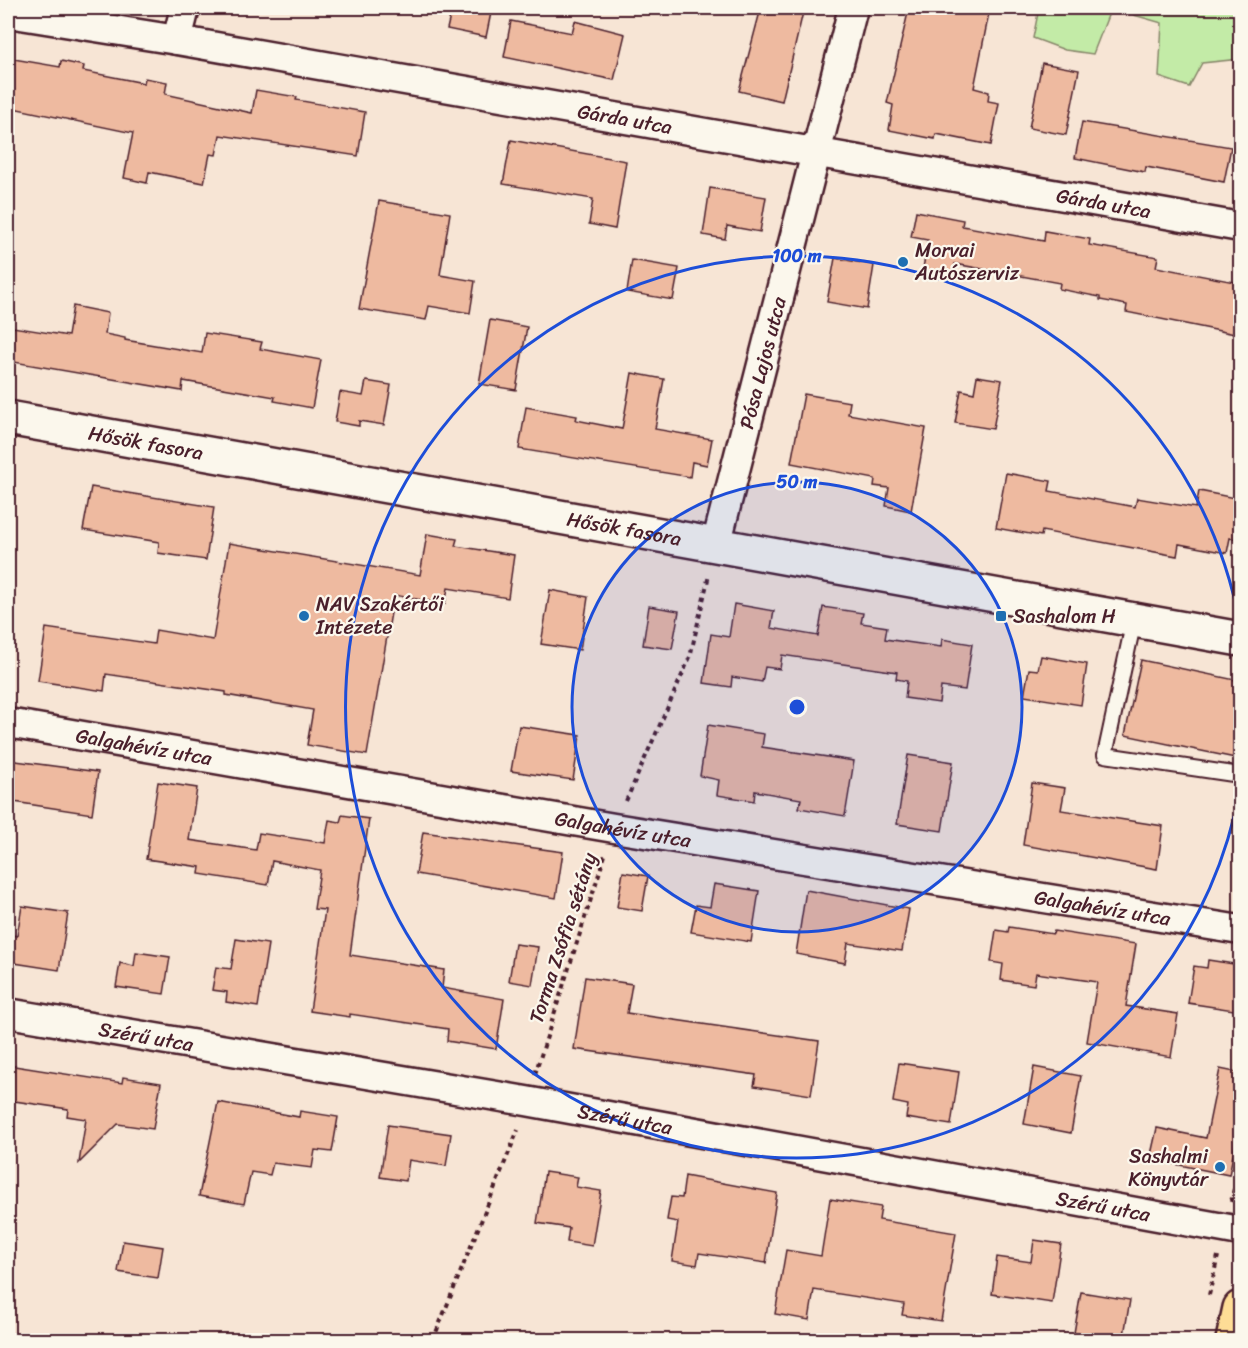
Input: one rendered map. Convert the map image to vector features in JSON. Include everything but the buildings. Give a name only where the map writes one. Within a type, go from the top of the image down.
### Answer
[{"type":"main road","points":[[1233,1341],[1240,1308]]},
{"type":"street","points":[[177,40],[185,8]]},
{"type":"street","name":"Pósa Lajos utca","points":[[716,545],[814,153],[853,8]]},
{"type":"street","name":"Gárda utca","points":[[8,13],[177,40],[1240,227]]},
{"type":"street","name":"Hősök fasora","points":[[8,418],[1240,639]]},
{"type":"street","name":"Galgahévíz utca","points":[[8,723],[614,828],[1240,930]]},
{"type":"street","name":"Szérű utca","points":[[8,1013],[526,1101],[1240,1232]]},
{"type":"lane","points":[[1134,620],[1105,755],[1240,775]]},
{"type":"path","name":"Torma Zsófia sétány","points":[[433,1341],[518,1133],[526,1101],[614,828],[690,657],[716,545]]},
{"type":"green space","points":[[1039,8],[1111,8],[1093,54],[1065,50],[1033,38]]},
{"type":"green space","points":[[1122,8],[1240,8],[1240,59],[1202,63],[1189,87],[1159,77],[1162,23],[1134,15]]},
{"type":"place","name":"Morvai Autószerviz","points":[[903,262]]},
{"type":"place","name":"NAV Szakértői Intézete","points":[[304,616]]},
{"type":"place","name":"Sashalom H","points":[[1001,616]]},
{"type":"place","name":"Sashalmi Könyvtár","points":[[1220,1167]]}]
